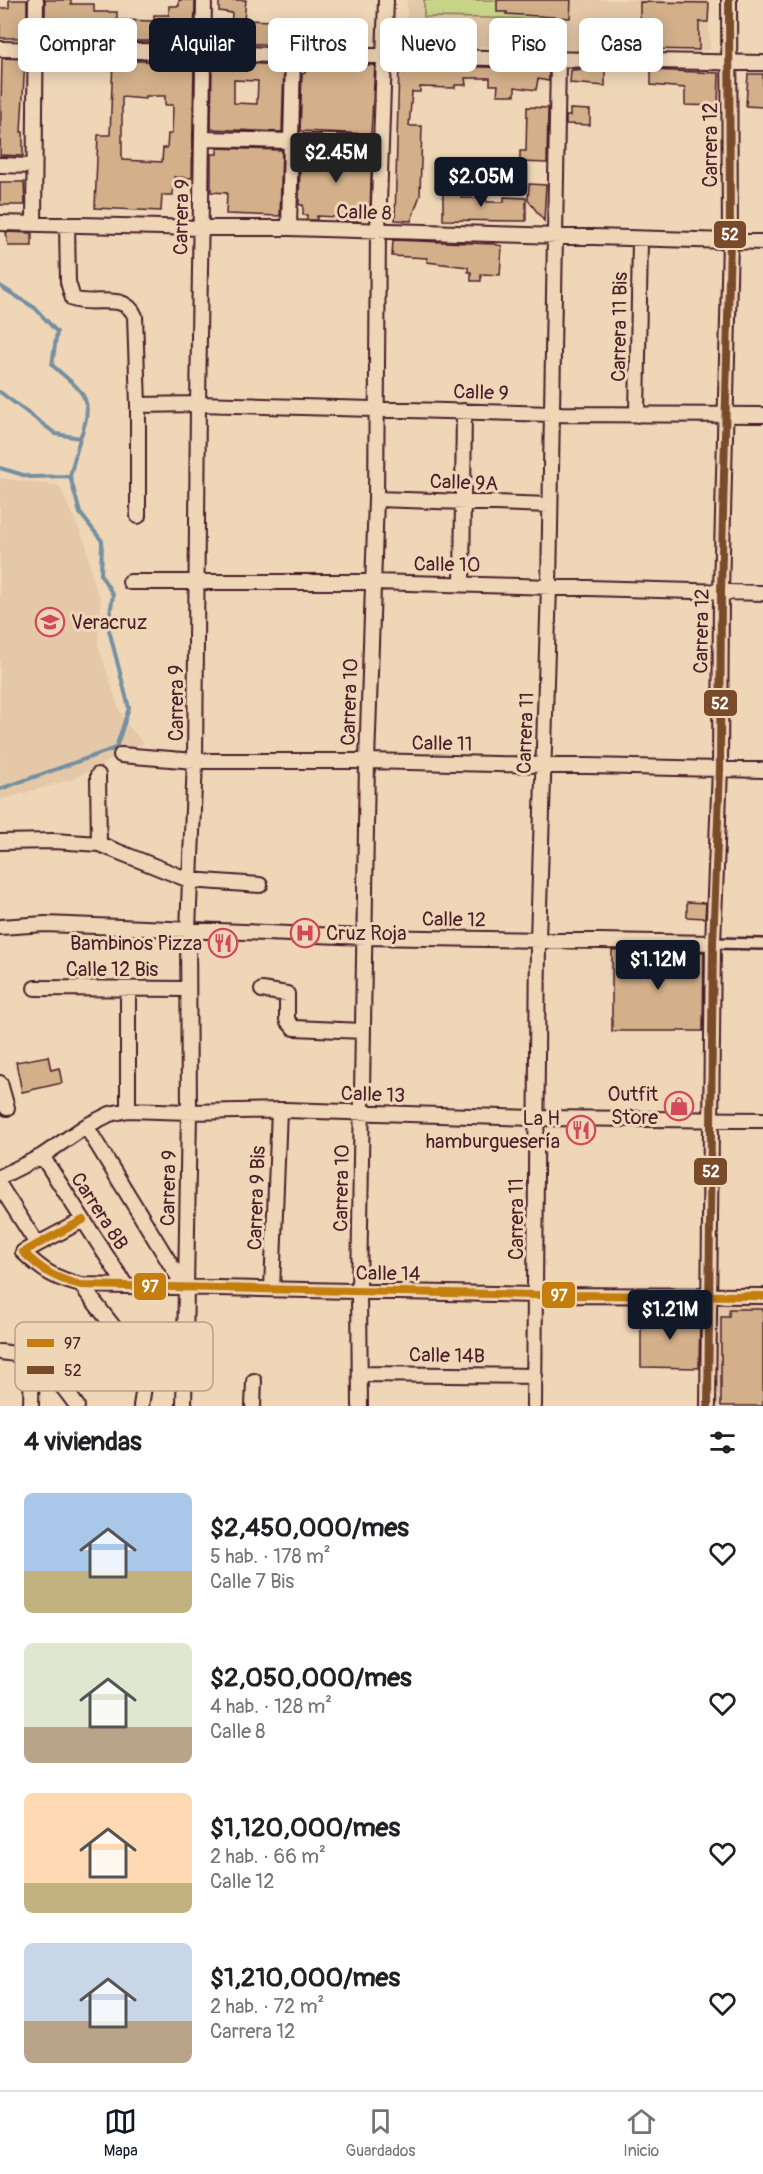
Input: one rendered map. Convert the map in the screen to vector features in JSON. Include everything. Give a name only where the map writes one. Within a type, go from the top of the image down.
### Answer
[{"type":"street","points":[[36,0],[36,18]]},
{"type":"street","name":"Carrera 9","points":[[204,0],[204,18]]},
{"type":"street","name":"Carrera 10","points":[[386,0],[386,18]]},
{"type":"street","name":"Carrera 12","points":[[708,1406],[713,943],[720,769],[721,592],[730,241],[729,0]]},
{"type":"street","points":[[0,49],[18,49]]},
{"type":"street","points":[[567,61],[763,63]]},
{"type":"street","points":[[34,224],[35,72]]},
{"type":"street","name":"Carrera 9","points":[[185,1322],[189,1112],[188,929],[195,761],[203,72]]},
{"type":"street","points":[[289,228],[293,72]]},
{"type":"street","name":"Carrera 10","points":[[360,1406],[358,1292],[367,761],[376,499],[378,232],[384,72]]},
{"type":"street","name":"Carrera 11","points":[[534,1406],[538,940],[549,586],[558,72]]},
{"type":"street","points":[[202,139],[380,143]]},
{"type":"street","points":[[0,165],[33,166]]},
{"type":"street","name":"Calle 8","points":[[0,223],[289,228],[556,238],[763,242]]},
{"type":"street","points":[[67,225],[68,282],[73,299],[119,302],[132,309],[135,316],[138,516]]},
{"type":"street","name":"Carrera 11 Bis","points":[[637,415],[640,240]]},
{"type":"street","name":"Calle 9","points":[[138,405],[198,404],[552,414],[763,416]]},
{"type":"street","points":[[462,584],[464,411]]},
{"type":"street","name":"Calle 9A","points":[[376,499],[550,505]]},
{"type":"street","name":"Calle 10","points":[[130,582],[373,582],[763,593]]},
{"type":"street","name":"Calle 11","points":[[121,755],[195,761],[367,761],[763,770]]},
{"type":"street","points":[[98,775],[99,844]]},
{"type":"street","points":[[0,842],[54,841],[99,844],[189,880],[260,885]]},
{"type":"street","name":"Calle 12","points":[[0,927],[45,924],[365,937],[763,944]]},
{"type":"street","name":"Calle 12 Bis","points":[[35,988],[188,989]]},
{"type":"street","points":[[128,989],[128,1110]]},
{"type":"street","points":[[262,990],[287,994],[287,1020],[294,1028],[363,1031]]},
{"type":"street","points":[[0,1083],[7,1108]]},
{"type":"street","name":"Calle 13","points":[[0,1177],[42,1156],[86,1126],[110,1114],[128,1110],[189,1112],[279,1110],[536,1118],[763,1120]]},
{"type":"street","name":"Carrera 9 Bis","points":[[272,1289],[279,1110]]},
{"type":"street","points":[[86,1126],[186,1289]]},
{"type":"street","name":"Carrera 8B","points":[[42,1156],[126,1286]]},
{"type":"street","points":[[0,1186],[37,1244],[83,1220]]},
{"type":"street","name":"Calle 14","points":[[37,1244],[22,1252],[42,1271],[81,1285],[536,1295],[763,1296]]},
{"type":"street","points":[[81,1285],[110,1322]]},
{"type":"street","points":[[0,1352],[15,1353]]},
{"type":"street","name":"Calle 14B","points":[[360,1374],[535,1376]]},
{"type":"street","points":[[253,1406],[254,1381]]},
{"type":"street","points":[[31,1391],[31,1406]]},
{"type":"street","points":[[65,1391],[77,1406]]},
{"type":"street","points":[[141,1406],[144,1391]]},
{"type":"street","name":"Carrera 9","points":[[184,1391],[184,1406]]},
{"type":"shaded area","points":[[407,0],[708,0],[710,50],[663,50],[663,18],[579,18],[579,50],[567,49],[567,18],[489,18],[489,47],[477,46],[477,18],[407,18]]},
{"type":"shaded area","name":"Veracruz","points":[[0,478],[59,486],[86,544],[94,585],[101,600],[98,644],[118,707],[128,725],[143,743],[73,779],[0,800]]},
{"type":"shaded area","points":[[708,1296],[763,1296],[763,1406],[708,1406]]},
{"type":"green space","points":[[424,0],[556,0],[556,18],[424,17]]},
{"type":"building","points":[[9,0],[27,0],[27,18],[18,18],[18,38],[0,38],[0,8],[9,8]]},
{"type":"building","points":[[45,0],[71,0],[71,4],[94,4],[94,12],[117,12],[117,18],[45,18]]},
{"type":"building","points":[[179,0],[195,0],[195,18],[154,18],[154,15],[169,15],[169,6],[179,6]]},
{"type":"building","points":[[219,0],[246,0],[244,18],[232,18],[232,13],[219,11]]},
{"type":"building","points":[[497,0],[571,0],[570,18],[497,12]]},
{"type":"building","points":[[640,2],[709,3],[708,22],[699,22],[699,50],[663,49],[663,18],[640,18]]},
{"type":"building","points":[[256,20],[268,21],[268,44],[256,44]]},
{"type":"building","points":[[137,21],[149,21],[149,41],[137,41]]},
{"type":"building","points":[[2,58],[18,59],[18,72],[24,72],[21,132],[23,132],[23,156],[0,155]]},
{"type":"building","points":[[137,61],[149,61],[149,72],[194,72],[192,178],[174,177],[173,195],[162,195],[161,211],[95,208],[98,135],[110,135],[113,72],[137,72]],"holes":[[[146,96],[165,96],[165,105],[173,105],[172,134],[168,134],[167,148],[163,148],[162,162],[122,160],[122,97],[146,99]]]},
{"type":"building","points":[[256,64],[268,64],[268,72],[284,72],[282,132],[211,129],[212,72],[256,72]],"holes":[[[234,80],[258,81],[257,104],[234,103]]]},
{"type":"building","points":[[368,65],[375,65],[371,134],[300,131],[302,74],[368,72]]},
{"type":"building","points":[[477,67],[489,67],[489,72],[549,72],[549,81],[538,79],[536,90],[515,87],[515,95],[497,95],[498,85],[490,85],[490,78],[465,78],[466,85],[455,85],[455,88],[420,87],[420,92],[412,92],[409,126],[422,126],[420,195],[411,221],[395,220],[399,72],[477,72]]},
{"type":"building","points":[[571,70],[605,72],[605,86],[570,83]]},
{"type":"building","points":[[651,72],[719,73],[718,106],[685,105],[685,88],[651,85]]},
{"type":"building","points":[[748,74],[763,74],[763,107],[746,106]]},
{"type":"building","points":[[527,107],[548,108],[547,163],[520,162],[520,151],[526,151]]},
{"type":"building","points":[[570,109],[590,110],[590,125],[566,124],[566,116],[570,116]]},
{"type":"building","points":[[217,148],[282,150],[280,216],[226,214],[227,193],[211,192],[211,154],[217,154]]},
{"type":"building","points":[[303,150],[372,152],[370,213],[362,216],[361,220],[317,216],[317,220],[307,220],[307,215],[303,215],[303,205],[299,205],[300,160],[303,160]]},
{"type":"building","points":[[0,182],[24,182],[25,205],[0,205]]},
{"type":"building","points":[[529,184],[546,185],[544,221],[528,200]]},
{"type":"building","points":[[443,186],[461,186],[461,198],[486,198],[487,202],[504,202],[504,197],[526,198],[526,221],[443,220]]},
{"type":"building","points":[[6,232],[32,233],[32,246],[8,246]]},
{"type":"building","points":[[393,240],[502,246],[500,275],[481,274],[481,281],[471,281],[471,272],[468,272],[468,267],[427,262],[427,258],[392,256]]},
{"type":"building","points":[[687,902],[706,903],[705,918],[687,917]]},
{"type":"building","points":[[612,950],[704,952],[703,1031],[612,1031]]},
{"type":"building","points":[[48,1056],[51,1070],[59,1068],[62,1083],[22,1092],[16,1062]]},
{"type":"building","points":[[729,1309],[763,1309],[763,1406],[721,1406],[721,1317],[729,1317]]},
{"type":"building","points":[[641,1313],[700,1315],[699,1368],[641,1367]]},
{"type":"waterway","points":[[0,286],[35,308],[57,332],[52,365],[78,389],[86,404],[87,413],[80,438]]},
{"type":"waterway","points":[[0,392],[56,434],[80,438],[70,476]]},
{"type":"waterway","points":[[0,468],[30,477],[70,476],[80,513],[102,541],[101,575],[113,595],[108,626],[129,708],[116,748],[0,789]]},
{"type":"transit line","name":"52","points":[[708,1406],[713,943],[720,769],[721,592],[730,241],[729,0]]},
{"type":"transit line","name":"97","points":[[83,1220],[23,1252],[49,1273],[81,1285],[536,1295],[763,1296]]},
{"type":"place","name":"Veracruz","points":[[50,622]]},
{"type":"place","name":"Cruz Roja","points":[[305,933]]},
{"type":"place","name":"Bambinos Pizza","points":[[223,943]]},
{"type":"place","name":"Outfit Store","points":[[679,1106]]},
{"type":"place","name":"La H hamburguesería","points":[[581,1130]]}]
